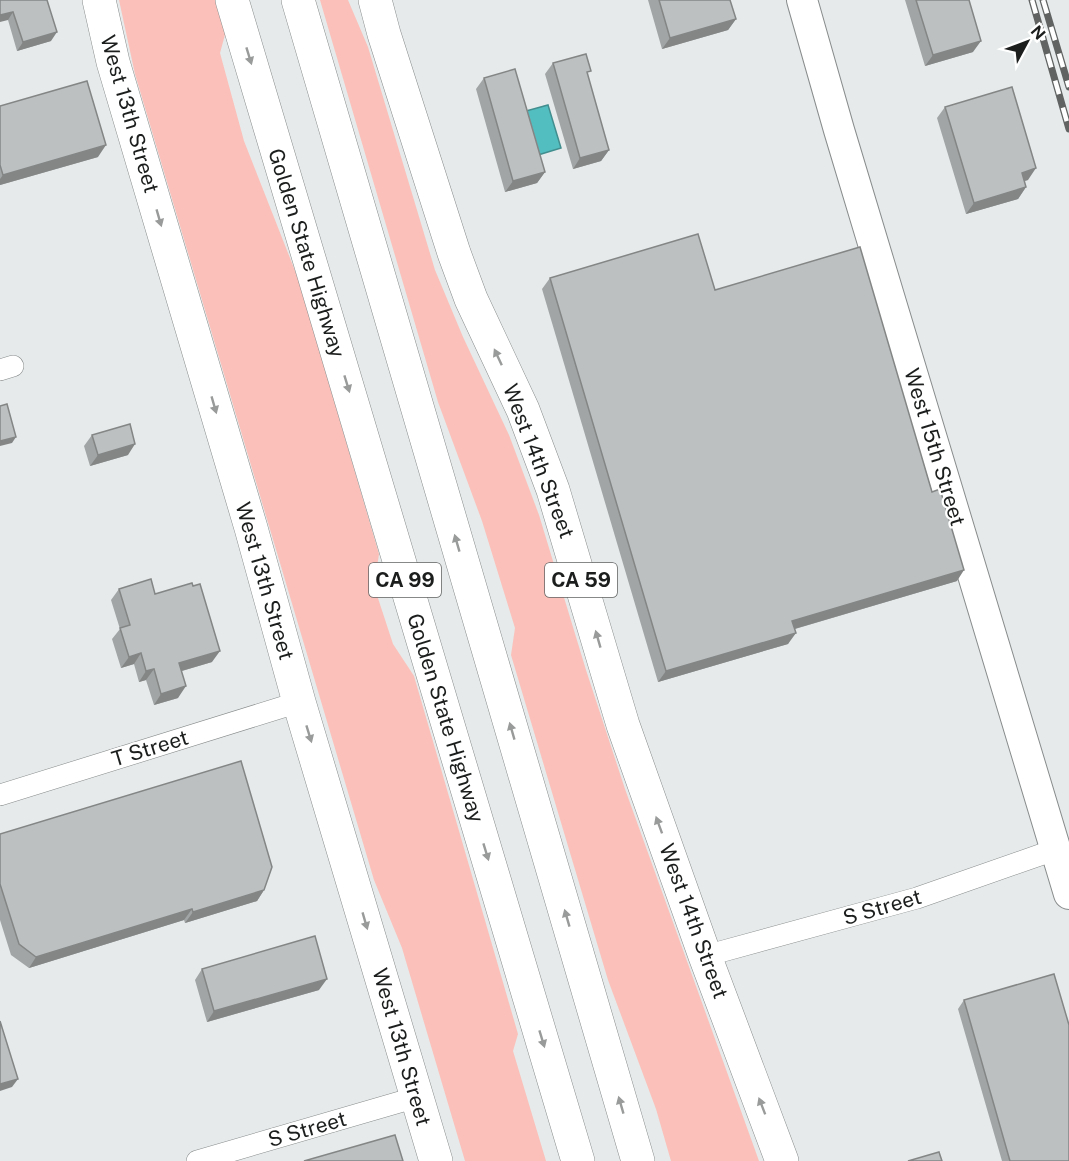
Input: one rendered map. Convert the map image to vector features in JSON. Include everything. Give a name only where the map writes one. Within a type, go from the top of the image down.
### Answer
[{"type":"main road","name":"West 13th Street","points":[[99,0],[113,62],[299,702],[436,1161]]},
{"type":"main road","name":"Golden State Highway","points":[[232,0],[578,1161]]},
{"type":"main road","name":"CA 99","points":[[298,0],[638,1161]]},
{"type":"main road","name":"West 14th Street","points":[[375,0],[454,253],[471,299],[523,410],[553,490],[623,725],[705,956],[782,1161]]},
{"type":"street","name":"West 15th Street","points":[[802,0],[849,164],[1069,894]]},
{"type":"street","name":"T Street","points":[[0,795],[299,702]]},
{"type":"street","name":"S Street","points":[[705,956],[916,898],[1057,849]]},
{"type":"street","name":"S Street","points":[[197,1161],[417,1097]]},
{"type":"shaded area","points":[[119,0],[217,0],[226,31],[220,53],[244,141],[299,281],[379,554],[374,586],[393,644],[414,676],[518,1034],[513,1051],[546,1161],[465,1161],[402,948],[374,880],[135,74]]},
{"type":"shaded area","points":[[320,0],[348,0],[368,47],[435,270],[463,337],[509,435],[539,515],[625,789],[759,1161],[671,1161],[656,1109],[608,980],[511,655],[515,628],[482,521],[438,402]]},
{"type":"water","points":[[548,105],[561,148],[538,155],[526,111]]},
{"type":"building","points":[[0,0],[47,0],[57,32],[23,42],[13,12],[0,15]]},
{"type":"building","points":[[659,0],[730,0],[736,19],[670,38]]},
{"type":"building","points":[[916,0],[969,0],[981,41],[933,55]]},
{"type":"building","points":[[586,54],[591,71],[587,72],[609,150],[580,158],[553,63]]},
{"type":"building","points":[[515,69],[545,172],[513,181],[484,78]]},
{"type":"building","points":[[87,81],[106,145],[3,175],[0,165],[0,106]]},
{"type":"building","points":[[1012,87],[1036,168],[1022,173],[1026,187],[974,203],[945,107]]},
{"type":"building","points":[[698,234],[715,290],[860,247],[932,492],[940,489],[964,570],[792,621],[796,633],[666,671],[550,278]]},
{"type":"building","points":[[7,404],[16,437],[0,441],[0,406]]},
{"type":"building","points":[[130,424],[135,444],[98,455],[92,435]]},
{"type":"building","points":[[151,579],[155,594],[192,583],[193,586],[200,584],[220,651],[179,663],[186,686],[161,694],[154,669],[146,671],[141,653],[129,657],[120,628],[130,625],[119,589]]},
{"type":"building","points":[[241,761],[272,867],[264,890],[193,912],[192,909],[36,957],[19,944],[0,884],[0,834]]},
{"type":"building","points":[[315,936],[327,979],[214,1011],[202,969]]},
{"type":"building","points":[[1054,974],[1069,1025],[1069,1161],[1010,1161],[964,1000]]},
{"type":"building","points":[[0,1021],[18,1079],[0,1084]]},
{"type":"building","points":[[395,1135],[403,1161],[304,1161]]},
{"type":"building","points":[[939,1152],[942,1161],[908,1161]]},
{"type":"railway","points":[[1032,0],[1069,129]]},
{"type":"railway","points":[[1043,0],[1069,87]]}]
